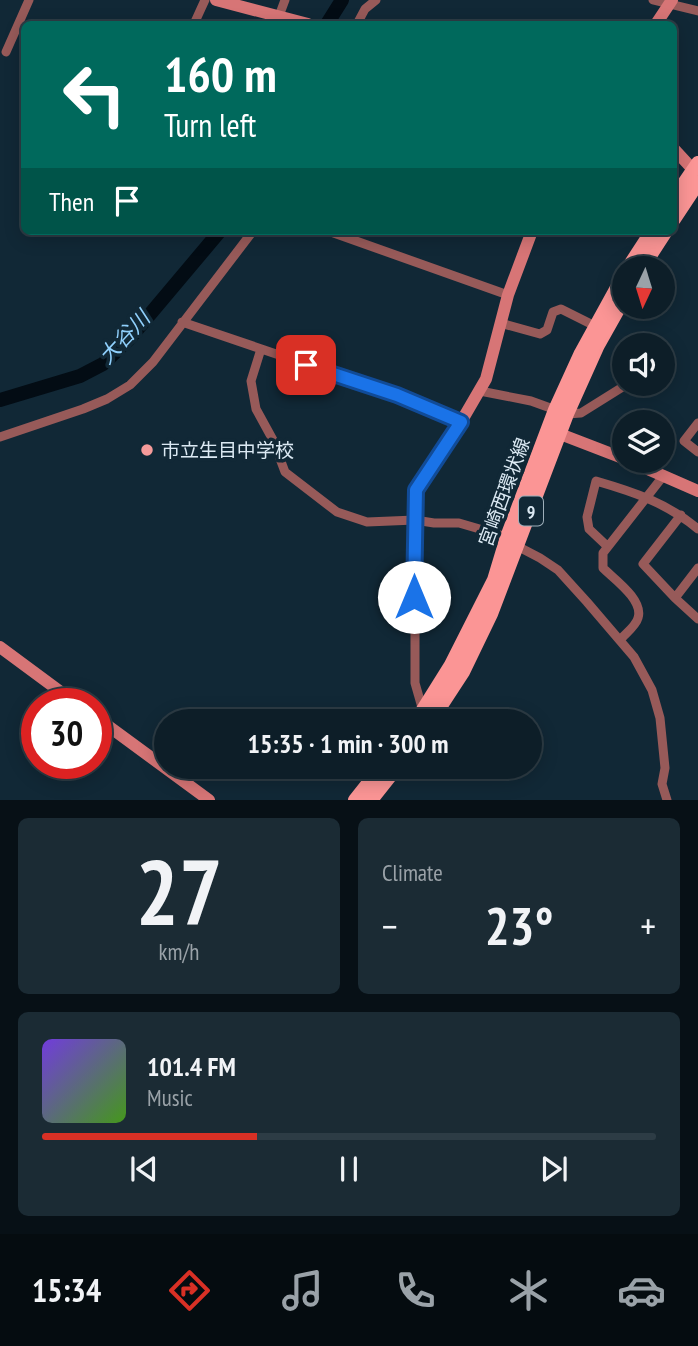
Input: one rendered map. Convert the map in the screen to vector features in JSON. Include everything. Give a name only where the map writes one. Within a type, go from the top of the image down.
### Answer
[{"type":"main road","points":[[677,195],[697,173]]},
{"type":"main road","points":[[677,213],[697,173]]},
{"type":"main road","points":[[636,256],[649,235]]},
{"type":"main road","points":[[650,256],[663,235]]},
{"type":"main road","name":"宮崎西環状線","points":[[512,542],[580,353],[612,297]]},
{"type":"main road","name":"宮崎西環状線","points":[[428,709],[512,542],[560,434],[561,412],[613,319]]},
{"type":"main road","points":[[355,800],[372,779]]},
{"type":"main road","points":[[371,800],[387,779]]},
{"type":"street","points":[[6,52],[29,0]]},
{"type":"street","points":[[195,21],[205,0]]},
{"type":"street","points":[[216,0],[298,21]]},
{"type":"street","points":[[284,17],[285,0]]},
{"type":"street","points":[[359,21],[365,9],[376,0]]},
{"type":"street","points":[[653,0],[671,2],[698,11]]},
{"type":"street","points":[[658,21],[671,2]]},
{"type":"street","points":[[677,152],[697,173]]},
{"type":"street","points":[[0,437],[83,409],[130,385],[153,362],[250,235]]},
{"type":"street","points":[[339,235],[508,295]]},
{"type":"street","points":[[421,709],[415,683],[416,490],[486,379],[508,295],[530,235]]},
{"type":"street","points":[[500,323],[540,334],[547,330],[553,312],[561,309],[596,326]]},
{"type":"street","points":[[182,322],[397,395],[461,422]]},
{"type":"street","points":[[261,349],[251,381],[256,409],[273,440],[285,472],[337,512],[367,523],[415,520],[459,523],[512,542],[558,570],[634,657],[655,699],[660,718],[665,768],[662,784],[667,800]]},
{"type":"street","points":[[480,390],[531,401],[561,412],[581,413],[612,394]]},
{"type":"street","points":[[698,424],[684,441],[698,452]]},
{"type":"street","points":[[560,434],[612,454]]},
{"type":"street","points":[[659,473],[698,491]]},
{"type":"street","points":[[620,640],[639,617],[639,610],[634,600],[603,568],[603,553],[664,475]]},
{"type":"street","points":[[607,546],[589,529],[587,517],[596,481],[647,496],[681,515],[698,529]]},
{"type":"street","points":[[681,515],[643,564],[698,620]]},
{"type":"street","points":[[675,598],[698,568]]},
{"type":"street","points":[[0,647],[56,688]]},
{"type":"street","points":[[112,729],[209,800]]},
{"type":"waterway","name":"大谷川","points":[[329,21],[342,0]]},
{"type":"waterway","name":"大谷川","points":[[0,400],[80,376],[103,364],[130,338],[217,235]]},
{"type":"place","name":"市立生目中学校","points":[[147,450]]},
{"type":"route","points":[[306,365],[397,395],[461,422],[416,490],[414,597]]}]
